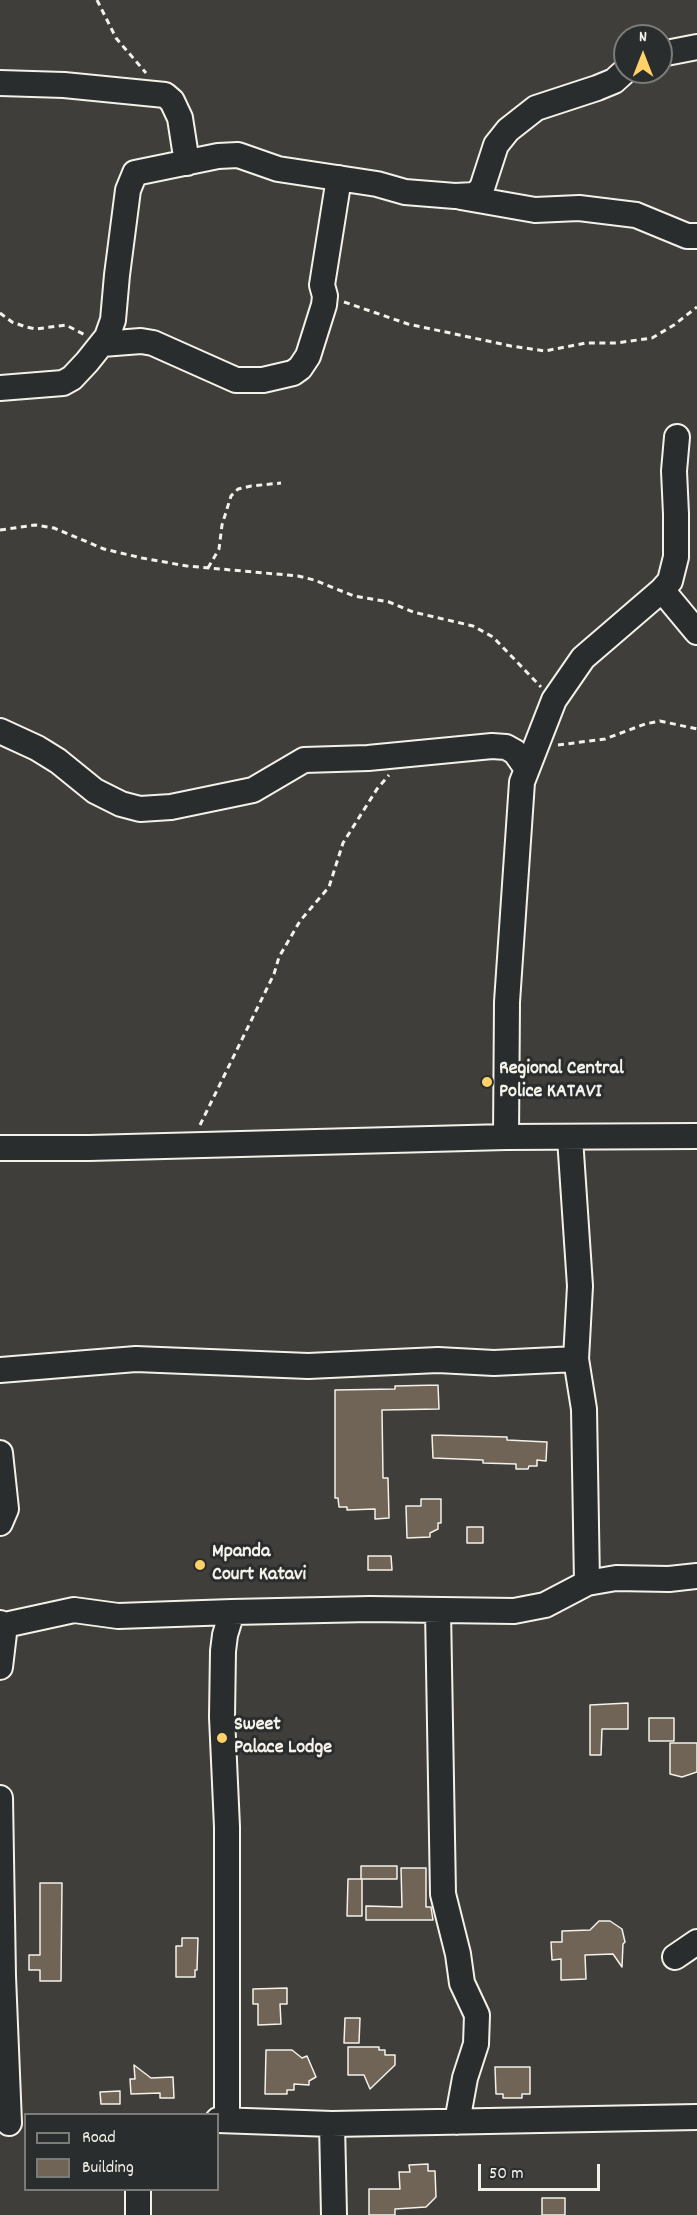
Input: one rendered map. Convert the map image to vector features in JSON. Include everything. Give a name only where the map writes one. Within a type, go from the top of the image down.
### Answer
[{"type":"street","points":[[673,52],[697,47]]},
{"type":"street","points":[[455,196],[479,193],[496,145],[508,130],[536,108],[613,81]]},
{"type":"street","points":[[0,83],[64,85],[167,96],[180,118],[187,163]]},
{"type":"street","points":[[0,388],[63,383],[72,378],[107,338],[113,320],[131,180],[135,173],[218,156],[238,155],[278,169],[377,184],[405,192],[455,196],[535,210],[579,208],[636,215],[687,236],[697,236]]},
{"type":"street","points":[[102,344],[141,341],[153,343],[236,380],[278,377],[293,373],[300,368],[308,356],[325,296],[322,285],[339,178]]},
{"type":"street","points":[[506,1137],[507,1002],[522,782],[554,700],[583,658],[670,581],[676,556],[674,471],[678,437]]},
{"type":"street","points":[[662,590],[697,632]]},
{"type":"street","points":[[0,731],[37,748],[58,761],[96,791],[121,804],[140,809],[171,807],[253,790],[304,760],[409,754],[492,746],[506,747],[531,758]]},
{"type":"street","points":[[0,1148],[89,1148],[506,1137],[697,1136]]},
{"type":"street","points":[[570,1138],[580,1286],[576,1359],[584,1409],[587,1583]]},
{"type":"street","points":[[0,1370],[136,1359],[308,1366],[438,1360],[494,1363],[576,1359]]},
{"type":"street","points":[[0,1453],[6,1509],[0,1523]]},
{"type":"street","points":[[0,1667],[3,1624],[74,1610],[118,1616],[232,1611],[514,1611],[546,1605],[587,1583],[616,1578],[669,1579],[697,1576]]},
{"type":"street","points":[[438,1610],[443,1894],[458,1954],[462,1983],[477,2014],[476,2044],[465,2078],[457,2122]]},
{"type":"street","points":[[232,1611],[223,1651],[222,1717],[227,1827],[222,2119],[332,2124],[697,2117]]},
{"type":"street","points":[[0,1798],[3,1976],[11,2123]]},
{"type":"street","points":[[675,1957],[697,1942]]},
{"type":"street","points":[[332,2124],[334,2215]]},
{"type":"street","points":[[138,2191],[138,2215]]},
{"type":"path","points":[[97,0],[116,38],[142,66],[159,95]]},
{"type":"path","points":[[325,296],[408,324],[545,351],[586,343],[616,343],[652,338],[674,326],[697,307]]},
{"type":"path","points":[[0,313],[12,322],[36,329],[66,326],[102,344]]},
{"type":"path","points":[[208,568],[219,549],[222,525],[231,496],[238,489],[282,483]]},
{"type":"path","points":[[0,530],[35,525],[54,528],[104,549],[176,564],[297,576],[314,580],[354,596],[389,602],[413,612],[473,627],[493,637],[554,700]]},
{"type":"path","points":[[531,758],[604,739],[660,721],[697,729]]},
{"type":"path","points":[[190,1145],[274,974],[279,957],[300,921],[329,887],[344,843],[377,789],[409,754]]},
{"type":"building","points":[[438,1385],[439,1409],[382,1410],[383,1478],[388,1478],[389,1518],[375,1519],[375,1509],[347,1510],[347,1507],[339,1507],[338,1498],[335,1498],[335,1390],[395,1389],[395,1386]]},
{"type":"building","points":[[432,1435],[507,1437],[507,1440],[547,1442],[546,1461],[537,1460],[537,1466],[516,1469],[516,1464],[433,1458]]},
{"type":"building","points":[[421,1499],[441,1499],[441,1523],[438,1523],[438,1529],[430,1533],[430,1537],[407,1538],[406,1506],[421,1506]]},
{"type":"building","points":[[467,1527],[483,1527],[483,1543],[467,1543]]},
{"type":"building","points":[[368,1556],[391,1556],[392,1570],[368,1570]]},
{"type":"building","points":[[628,1703],[628,1729],[602,1729],[601,1755],[590,1755],[590,1705]]},
{"type":"building","points":[[649,1718],[674,1718],[674,1741],[649,1741]]},
{"type":"building","points":[[670,1743],[697,1743],[697,1772],[682,1777],[670,1774]]},
{"type":"building","points":[[361,1866],[397,1866],[397,1879],[361,1879]]},
{"type":"building","points":[[401,1868],[426,1868],[426,1907],[431,1907],[433,1920],[366,1920],[366,1906],[402,1907]]},
{"type":"building","points":[[348,1879],[362,1879],[362,1916],[347,1916]]},
{"type":"building","points":[[40,1883],[62,1883],[61,1981],[40,1981],[40,1970],[29,1970],[29,1955],[40,1955]]},
{"type":"building","points":[[599,1921],[610,1921],[622,1929],[625,1942],[622,1967],[613,1954],[585,1955],[586,1979],[561,1980],[561,1959],[552,1960],[551,1942],[562,1942],[562,1931],[590,1930]]},
{"type":"building","points":[[182,1938],[198,1938],[195,1977],[176,1977],[176,1946],[182,1946]]},
{"type":"building","points":[[287,1988],[287,2004],[280,2004],[281,2024],[258,2025],[258,2004],[253,2004],[253,1989]]},
{"type":"building","points":[[345,2018],[360,2018],[359,2043],[344,2043]]},
{"type":"building","points":[[348,2047],[379,2047],[379,2050],[385,2050],[385,2055],[395,2055],[395,2065],[370,2089],[364,2075],[348,2075]]},
{"type":"building","points":[[266,2050],[292,2050],[302,2058],[307,2056],[316,2077],[309,2081],[309,2085],[294,2084],[294,2090],[287,2090],[287,2094],[265,2094]]},
{"type":"building","points":[[134,2065],[151,2078],[173,2077],[174,2098],[160,2098],[160,2093],[131,2094],[130,2079],[135,2079]]},
{"type":"building","points":[[495,2067],[530,2067],[530,2094],[522,2094],[522,2098],[503,2098],[503,2094],[496,2094]]},
{"type":"building","points":[[120,2091],[120,2104],[101,2104],[100,2092]]},
{"type":"building","points":[[428,2164],[428,2171],[435,2171],[436,2197],[426,2207],[395,2209],[395,2215],[369,2215],[369,2189],[400,2189],[399,2172],[410,2172],[409,2165]]},
{"type":"building","points":[[542,2198],[565,2198],[565,2215],[542,2215]]},
{"type":"place","name":"Regional Central Police KATAVI","points":[[487,1082]]},
{"type":"place","name":"Mpanda Court Katavi","points":[[200,1565]]},
{"type":"place","name":"Sweet Palace Lodge","points":[[222,1738]]}]
